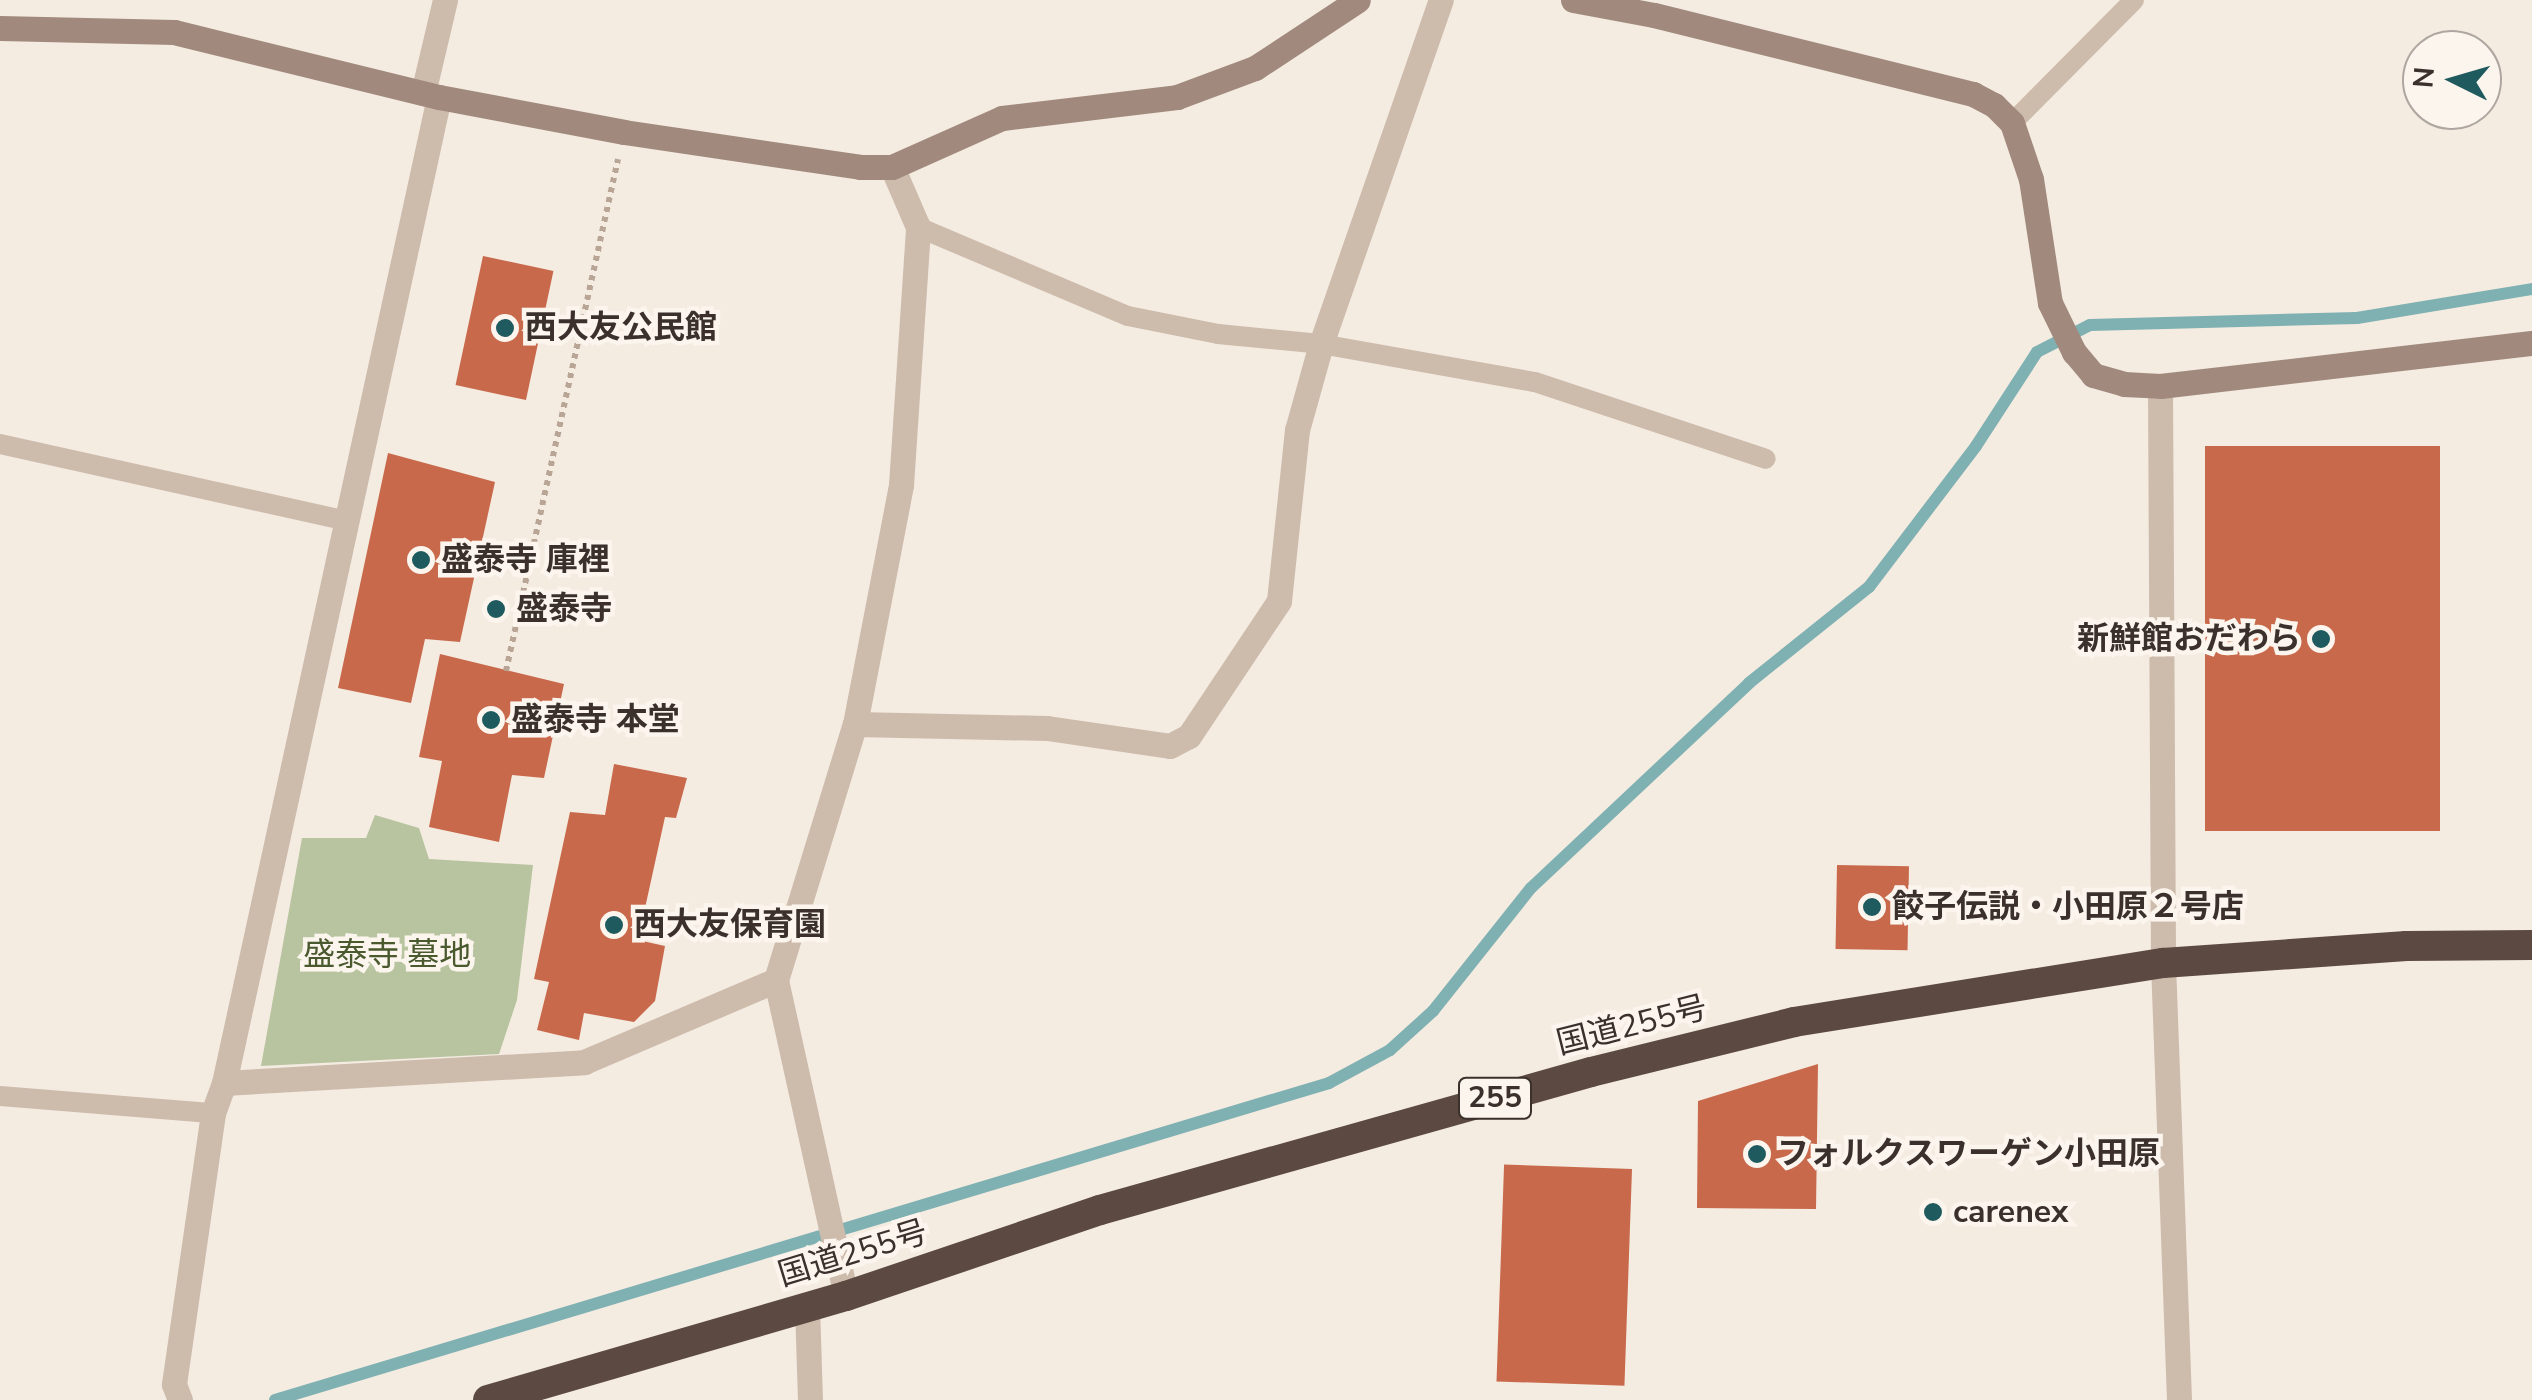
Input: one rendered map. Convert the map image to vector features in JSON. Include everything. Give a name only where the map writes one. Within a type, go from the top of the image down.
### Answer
[{"type":"highway","name":"国道255号","points":[[488,1400],[806,1304],[846,1296],[1100,1210],[1592,1072],[1794,1022],[2163,963],[2406,946],[2532,945]]},
{"type":"street","points":[[180,1400],[174,1384],[212,1113],[224,1083],[348,521],[431,95],[444,0]]},
{"type":"street","points":[[0,28],[174,32],[431,95],[624,132],[860,167],[892,167],[1002,118],[1178,97],[1255,68],[1358,0]]},
{"type":"street","points":[[854,724],[1046,728],[1170,746],[1189,736],[1278,601],[1297,430],[1321,344],[1441,0]]},
{"type":"street","points":[[1574,0],[1654,15],[1973,94],[2012,123],[2031,180],[2050,303],[2074,352],[2094,374],[2124,384],[2160,386],[2532,343]]},
{"type":"street","points":[[846,1296],[776,980],[854,724],[901,485],[918,227],[892,167]]},
{"type":"street","points":[[2160,386],[2163,963],[2179,1400]]},
{"type":"street","points":[[224,1083],[584,1062],[776,980]]},
{"type":"street","points":[[806,1304],[810,1400]]},
{"type":"lane","points":[[2012,123],[2134,0]]},
{"type":"lane","points":[[918,227],[1128,316],[1218,334],[1321,344],[1535,382],[1766,459]]},
{"type":"lane","points":[[0,444],[348,521]]},
{"type":"lane","points":[[0,1096],[212,1113]]},
{"type":"path","points":[[506,670],[624,132]]},
{"type":"green space","name":"盛泰寺 墓地","points":[[375,815],[419,828],[429,859],[533,865],[517,1000],[499,1054],[261,1066],[302,838],[366,838]]},
{"type":"building","name":"西大友公民館","points":[[483,256],[553,271],[526,400],[456,385]]},
{"type":"building","name":"新鮮館おだわら","points":[[2205,446],[2440,446],[2440,831],[2205,831]]},
{"type":"building","name":"盛泰寺 庫裡","points":[[388,453],[495,482],[460,642],[425,639],[411,703],[338,688]]},
{"type":"building","name":"盛泰寺 本堂","points":[[440,654],[564,684],[544,778],[512,775],[499,842],[429,827],[442,761],[419,757]]},
{"type":"building","points":[[614,764],[687,778],[676,818],[665,817],[638,940],[665,946],[655,1001],[634,1022],[584,1013],[579,1040],[537,1030],[549,982],[534,979],[570,812],[605,815]]},
{"type":"building","name":"餃子伝説・小田原２号店","points":[[1837,865],[1909,866],[1908,950],[1836,949]]},
{"type":"building","name":"フォルクスワーゲン小田原","points":[[1818,1064],[1816,1209],[1697,1208],[1698,1101]]},
{"type":"building","points":[[1504,1165],[1632,1169],[1624,1386],[1497,1381]]},
{"type":"waterway","points":[[275,1400],[1329,1083],[1390,1050],[1433,1011],[1531,888],[1749,683],[1869,587],[1976,446],[2037,352],[2090,325],[2357,318],[2532,289]]},
{"type":"place","name":"西大友公民館","points":[[505,328]]},
{"type":"place","name":"盛泰寺 庫裡","points":[[421,560]]},
{"type":"place","name":"盛泰寺","points":[[496,609]]},
{"type":"place","name":"新鮮館おだわら","points":[[2321,639]]},
{"type":"place","name":"盛泰寺 本堂","points":[[491,720]]},
{"type":"place","name":"餃子伝説・小田原２号店","points":[[1872,907]]},
{"type":"place","name":"西大友保育園","points":[[614,925]]},
{"type":"place","name":"フォルクスワーゲン小田原","points":[[1757,1154]]},
{"type":"place","name":"carenex","points":[[1933,1212]]}]
